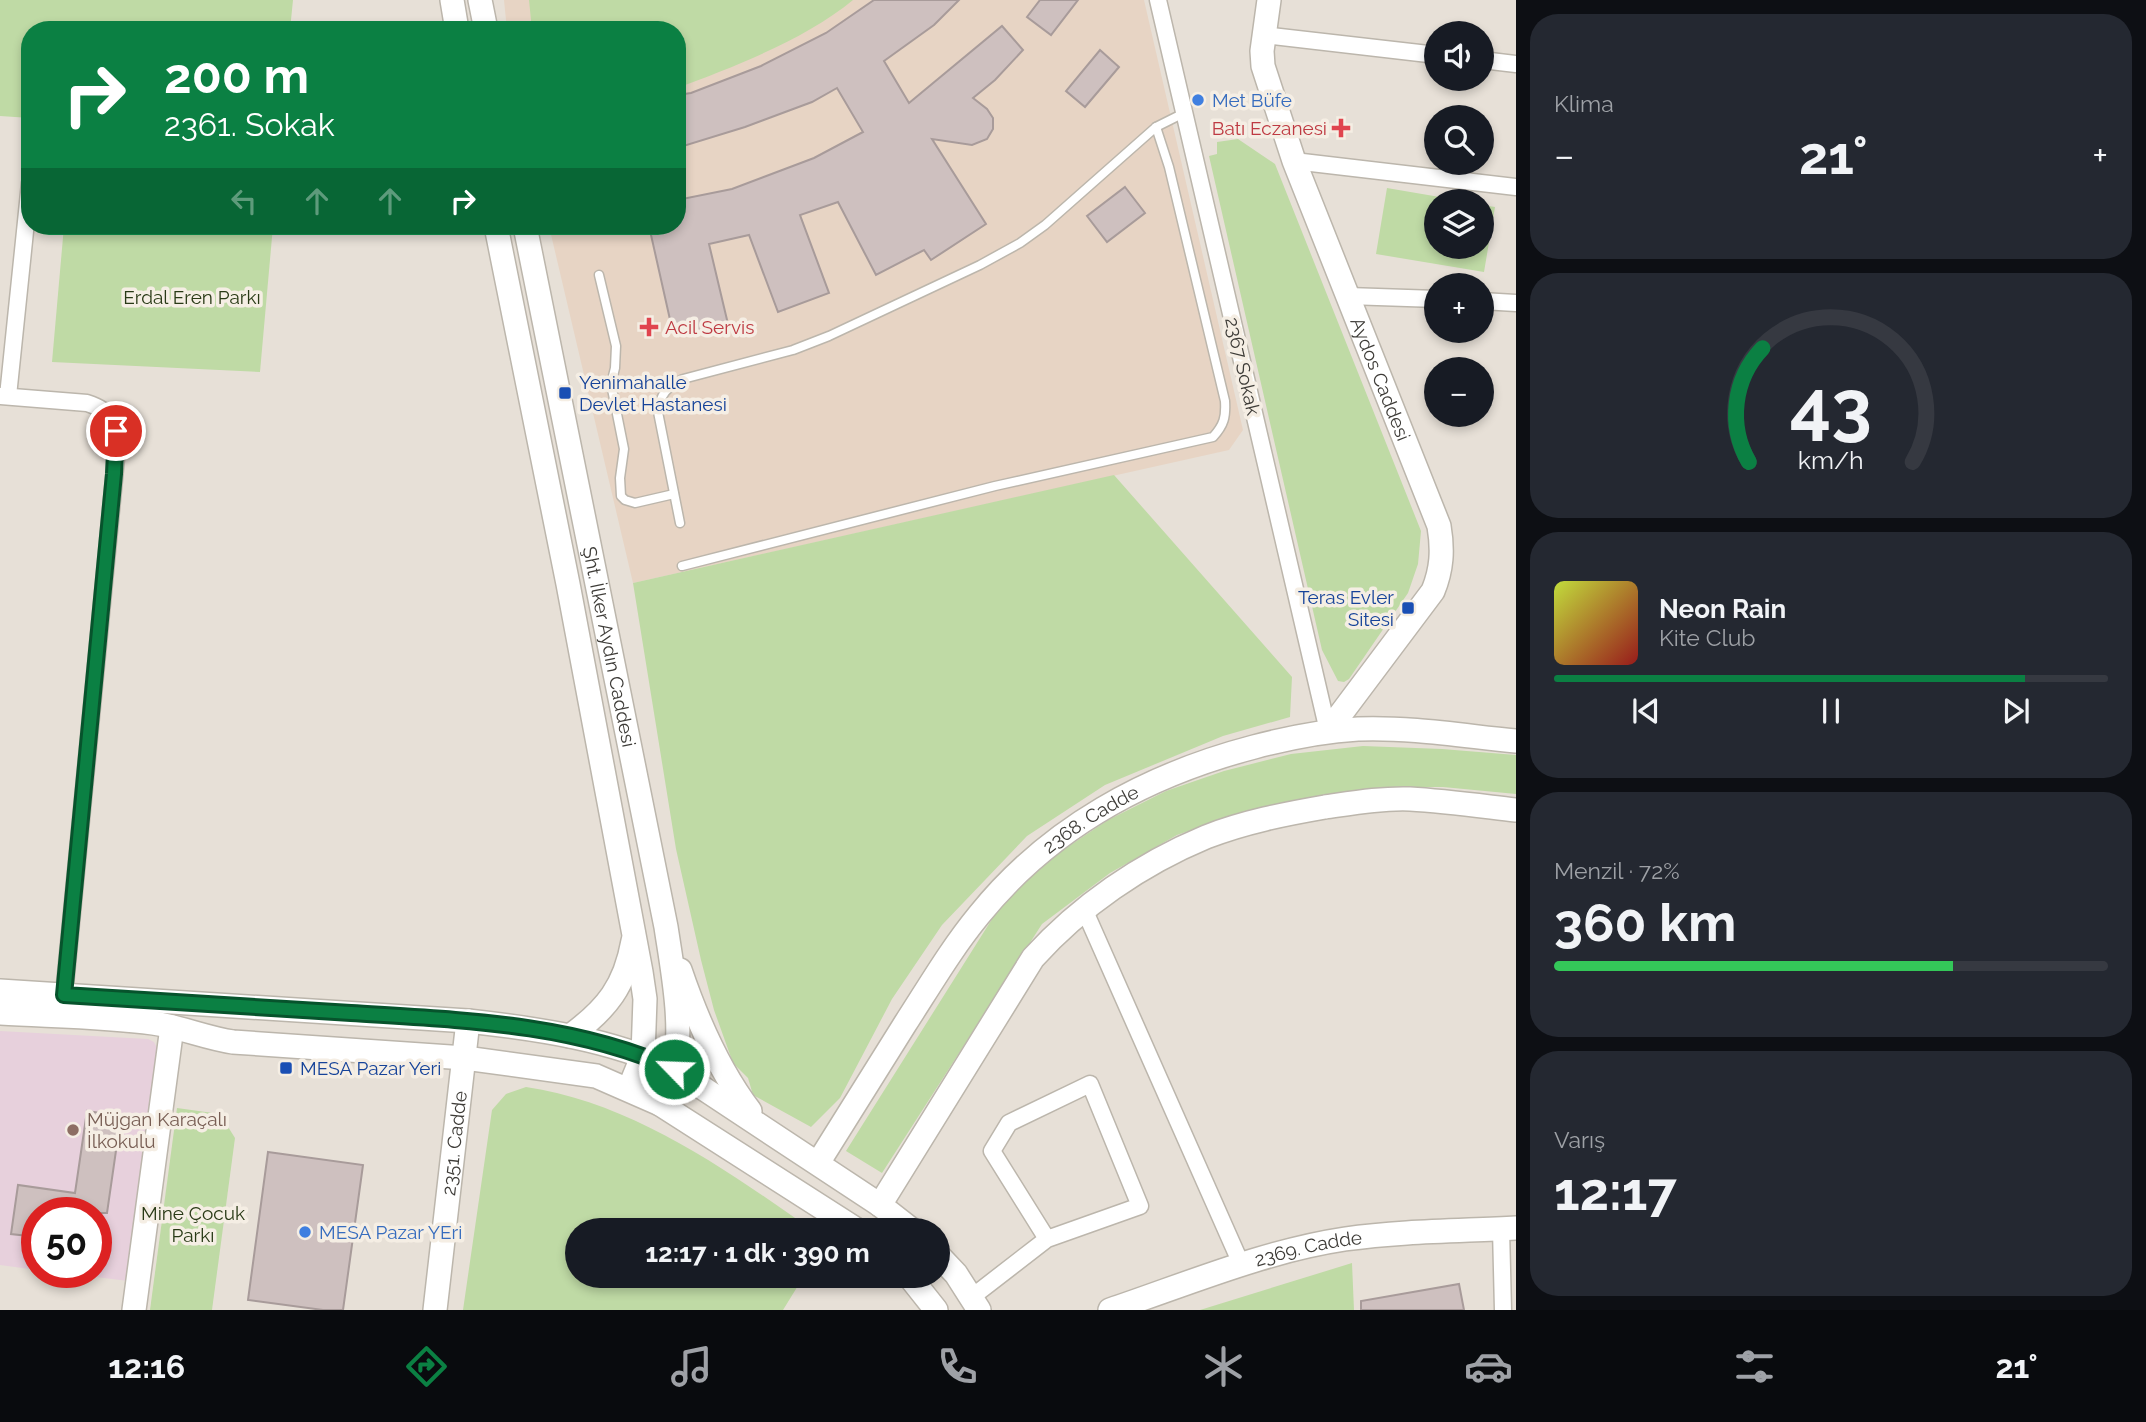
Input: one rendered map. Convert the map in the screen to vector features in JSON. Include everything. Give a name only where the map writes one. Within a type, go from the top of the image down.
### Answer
[{"type":"main road","points":[[452,0],[456,21]]},
{"type":"main road","points":[[480,0],[484,21]]},
{"type":"main road","name":"Aydos Caddesi","points":[[1269,0],[1264,35],[1264,66],[1294,161],[1439,526],[1442,544],[1442,563],[1433,591],[1328,731]]},
{"type":"main road","name":"Şht. İlker Aydın Caddesi","points":[[498,235],[566,570],[634,931],[645,999],[643,1055]]},
{"type":"main road","name":"Şht. İlker Aydın Caddesi","points":[[527,235],[666,927],[676,1024],[674,1069],[660,1104]]},
{"type":"main road","points":[[510,300],[539,294]]},
{"type":"main road","name":"2368. Cadde","points":[[818,1163],[953,947],[981,912],[1041,851],[1084,819],[1120,797],[1164,776],[1230,753],[1328,731],[1389,729],[1516,741]]},
{"type":"main road","points":[[880,1205],[1033,958],[1058,931],[1084,909],[1133,876],[1206,837],[1269,818],[1343,804],[1409,799],[1516,810]]},
{"type":"main road","points":[[666,927],[712,1050],[733,1088],[760,1125]]},
{"type":"main road","points":[[570,1035],[599,1013],[612,999],[630,958],[634,931]]},
{"type":"main road","points":[[0,991],[468,1021],[570,1035],[643,1055],[674,1069],[897,1218]]},
{"type":"main road","points":[[0,1013],[132,1021],[172,1027],[233,1042],[465,1058],[596,1076],[660,1104],[838,1218]]},
{"type":"main road","name":"2351. Cadde","points":[[435,1310],[468,1021]]},
{"type":"main road","points":[[134,1310],[172,1027]]},
{"type":"main road","points":[[629,1089],[643,1055]]},
{"type":"main road","name":"2369. Cadde","points":[[1110,1310],[1301,1248],[1346,1239],[1508,1229]]},
{"type":"main road","points":[[950,1267],[976,1303]]},
{"type":"main road","points":[[919,1288],[936,1310]]},
{"type":"street","name":"2367 Sokak","points":[[1158,0],[1328,731]]},
{"type":"street","points":[[1264,35],[1424,53]]},
{"type":"street","points":[[1494,61],[1516,64]]},
{"type":"street","points":[[1294,161],[1516,187]]},
{"type":"street","points":[[24,235],[4,396],[87,403],[100,408],[111,418],[116,431],[117,447],[64,995]]},
{"type":"street","points":[[1348,296],[1424,299]]},
{"type":"street","points":[[1494,302],[1516,303]]},
{"type":"street","points":[[1084,909],[1242,1266]]},
{"type":"street","points":[[976,1303],[1047,1239],[1140,1206],[1090,1083],[1009,1124],[992,1151],[1047,1239]]},
{"type":"street","points":[[1503,1310],[1508,1229]]},
{"type":"lane","points":[[680,523],[658,412],[660,399],[670,386],[683,379],[793,349],[829,336],[980,265],[1020,243],[1045,225],[1157,127],[1184,113]]},
{"type":"lane","points":[[682,566],[995,486],[1213,437],[1226,417],[1225,401],[1157,127]]},
{"type":"lane","points":[[599,275],[616,346],[611,384],[624,449],[620,478],[621,496],[635,503],[674,494]]},
{"type":"shaded area","points":[[504,0],[1144,0],[1243,430],[1229,450],[633,583],[551,235],[686,235],[686,21],[506,21]]},
{"type":"shaded area","name":"Müjgan Karaçalı İlkokulu","points":[[0,1031],[148,1039],[154,1042],[157,1048],[128,1281],[112,1279],[112,1197],[21,1197],[21,1268],[0,1265]]},
{"type":"green space","points":[[0,0],[293,0],[291,21],[21,21],[21,117],[0,116]]},
{"type":"green space","points":[[529,0],[853,0],[792,39],[686,84],[686,21],[531,21]]},
{"type":"green space","points":[[1238,139],[1275,164],[1421,531],[1418,564],[1408,593],[1349,679],[1344,682],[1338,681],[1322,650],[1209,156],[1217,154],[1217,142]]},
{"type":"green space","points":[[1387,188],[1424,194],[1424,259],[1486,259],[1484,272],[1376,254]]},
{"type":"green space","name":"Erdal Eren Parkı","points":[[63,235],[272,235],[260,372],[52,362]]},
{"type":"green space","points":[[1114,475],[1292,677],[1290,717],[1223,736],[1105,785],[1027,836],[942,925],[892,999],[840,1098],[811,1127],[753,1095],[748,1078],[733,1063],[714,1010],[676,849],[633,583]]},
{"type":"green space","points":[[1363,746],[1516,755],[1516,794],[1443,787],[1392,787],[1327,794],[1249,810],[1177,835],[1110,873],[1042,924],[882,1173],[846,1151],[1004,900],[1063,850],[1108,820],[1166,791],[1224,771],[1291,754]]},
{"type":"green space","points":[[526,1087],[603,1107],[640,1123],[712,1162],[795,1218],[565,1218],[565,1288],[797,1288],[783,1310],[463,1310],[492,1110],[506,1094]]},
{"type":"green space","name":"Mine Çocuk Parkı","points":[[177,1108],[220,1114],[235,1138],[212,1310],[150,1310]]},
{"type":"green space","points":[[1352,1263],[1354,1310],[1200,1310]]},
{"type":"building","points":[[874,0],[959,0],[934,25],[884,61],[909,103],[1002,26],[1023,50],[995,80],[973,98],[987,109],[993,118],[993,129],[987,139],[972,145],[932,139],[986,224],[931,260],[924,250],[876,275],[838,202],[800,215],[829,293],[778,312],[749,235],[709,244],[728,324],[678,336],[675,323],[671,324],[651,235],[686,235],[686,198],[732,189],[814,158],[863,132],[837,88],[812,102],[686,145],[686,94],[761,66],[826,33]]},
{"type":"building","points":[[1040,0],[1078,0],[1051,35],[1027,17]]},
{"type":"building","points":[[1100,50],[1119,67],[1085,107],[1066,91]]},
{"type":"building","points":[[1125,187],[1145,213],[1107,242],[1087,216]]},
{"type":"building","points":[[87,1111],[121,1116],[109,1197],[21,1197],[21,1235],[11,1234],[18,1185],[75,1193]]},
{"type":"building","name":"MESA Pazar YEri","points":[[268,1152],[363,1165],[343,1310],[248,1300]]},
{"type":"building","points":[[1459,1284],[1464,1310],[1361,1310],[1361,1301]]},
{"type":"place","name":"Met Büfe","points":[[1198,100]]},
{"type":"place","name":"Batı Eczanesi","points":[[1341,128]]},
{"type":"place","name":"Acil Servis","points":[[649,327]]},
{"type":"place","name":"Yenimahalle Devlet Hastanesi","points":[[565,393]]},
{"type":"place","name":"Teras Evler Sitesi","points":[[1408,608]]},
{"type":"place","name":"MESA Pazar Yeri","points":[[286,1068]]},
{"type":"place","name":"Müjgan Karaçalı İlkokulu","points":[[73,1130]]},
{"type":"place","name":"MESA Pazar YEri","points":[[305,1232]]},
{"type":"route","points":[[116,431],[117,447],[64,995],[443,1019],[527,1028],[570,1035],[616,1047],[674,1069]]}]
